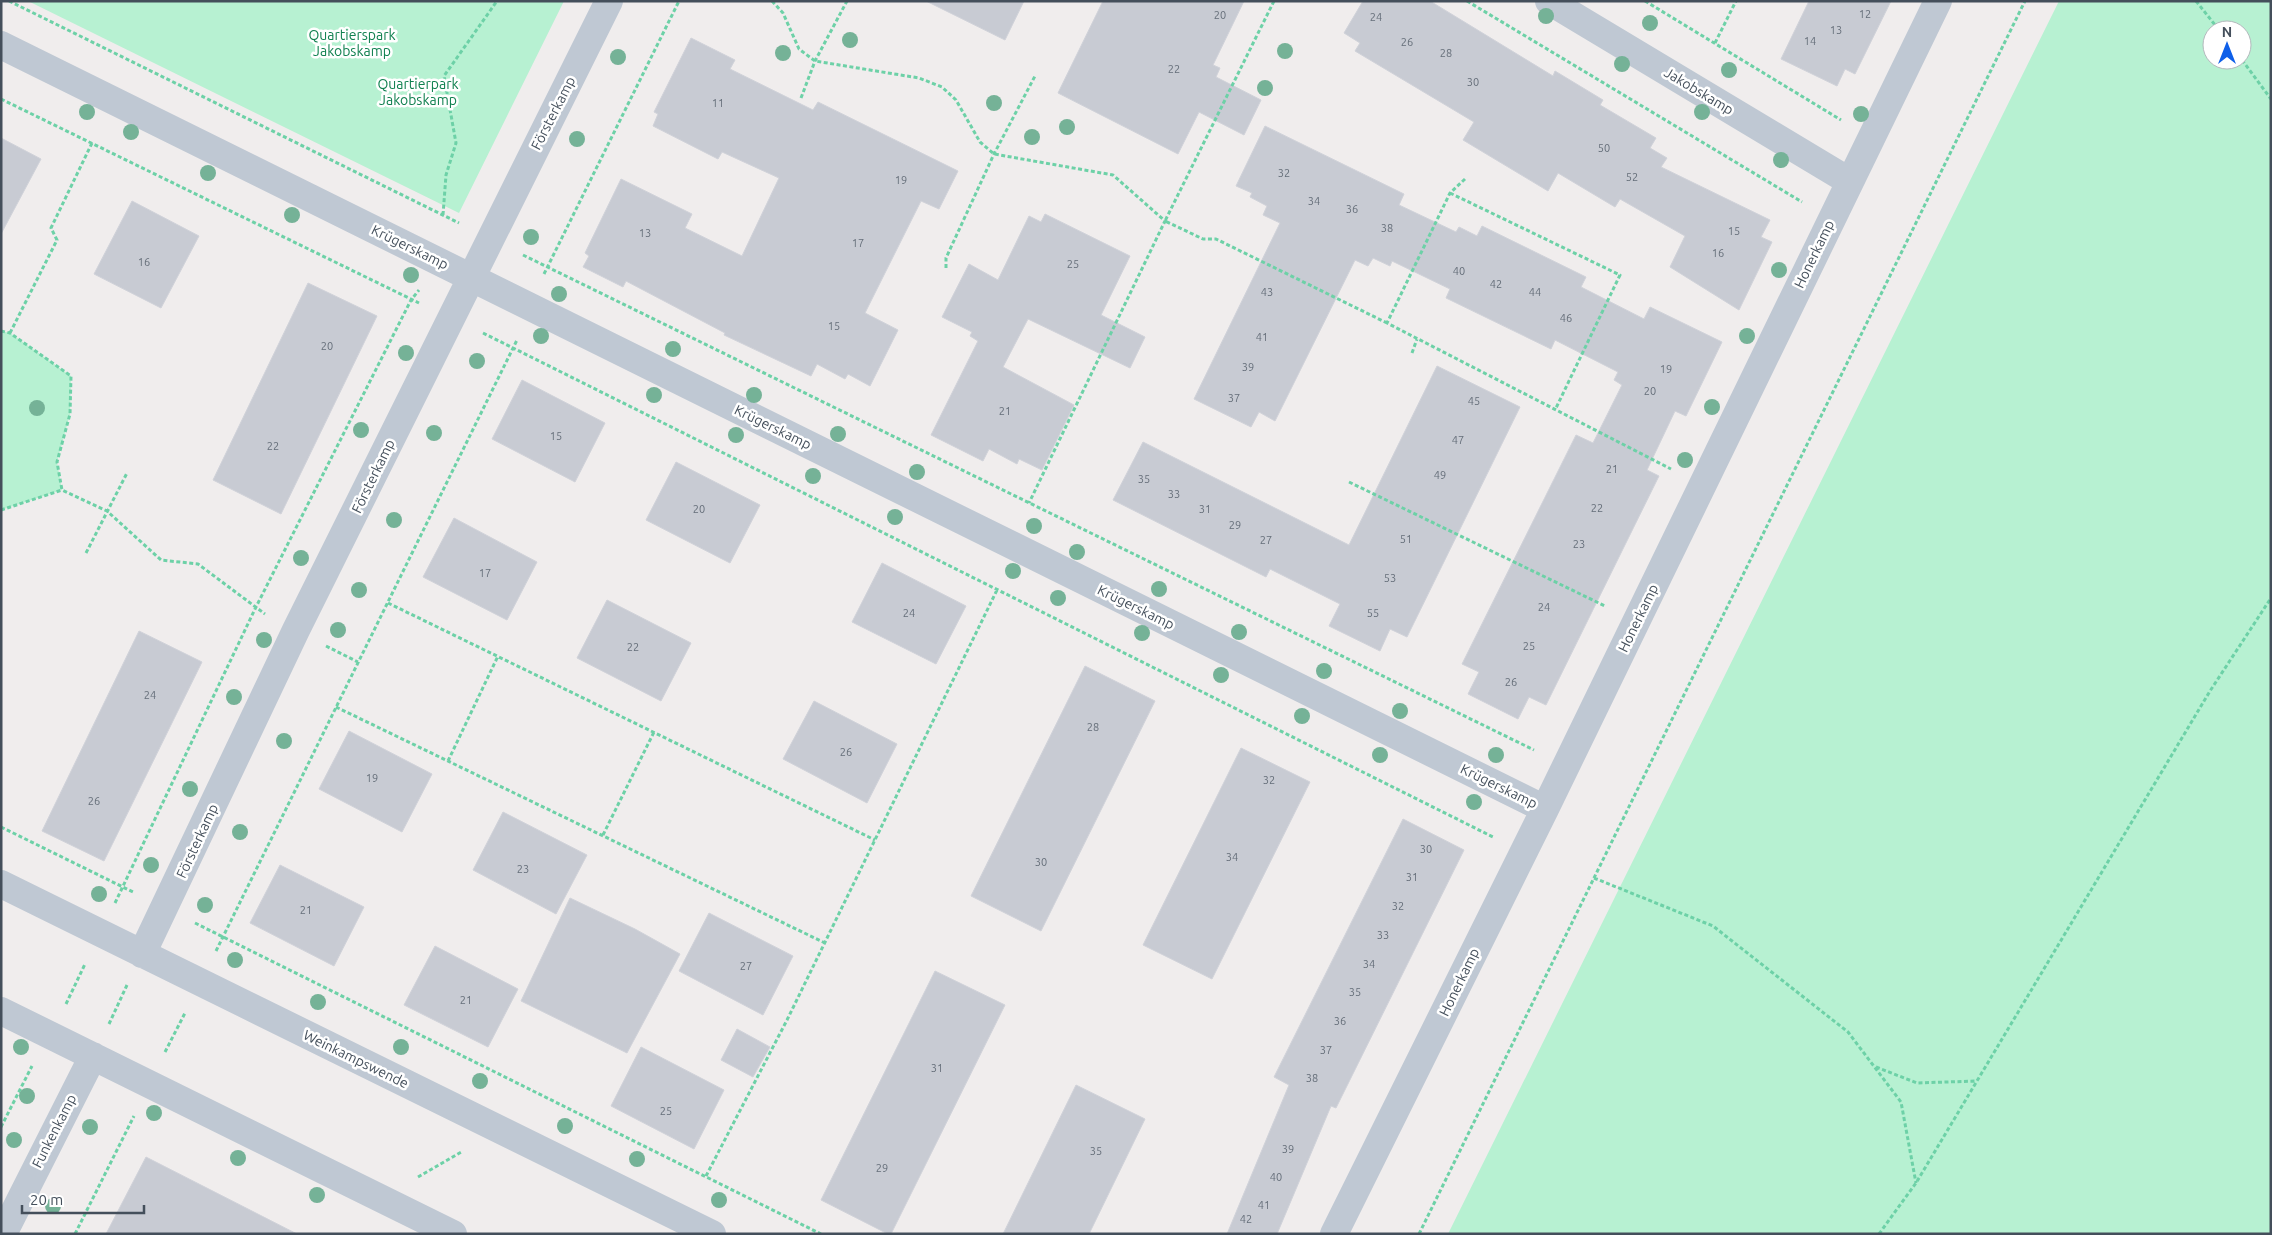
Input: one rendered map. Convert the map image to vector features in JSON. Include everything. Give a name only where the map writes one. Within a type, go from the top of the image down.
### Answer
[{"type":"street","name":"Försterkamp","points":[[142,954],[296,630],[609,1]]},
{"type":"street","name":"Jakobskamp","points":[[1549,1],[1849,182]]},
{"type":"street","name":"Honerkamp","points":[[1334,1234],[1524,852],[1938,1]]},
{"type":"street","name":"Krügerskamp","points":[[1,45],[1545,809]]},
{"type":"street","name":"Weinkampswende","points":[[1,884],[712,1234]]},
{"type":"street","points":[[1,1011],[453,1234]]},
{"type":"street","name":"Funkenkamp","points":[[3,1234],[93,1056]]},
{"type":"path","points":[[9,1],[443,216],[1566,766]]},
{"type":"path","points":[[443,216],[446,175],[456,144],[444,76],[497,1]]},
{"type":"path","points":[[75,1234],[513,348],[548,267],[679,1]]},
{"type":"path","points":[[772,1],[783,13],[799,49],[815,61],[919,78],[942,87],[956,100],[980,142],[994,154],[1113,175],[1165,221],[1203,238],[1216,238],[1556,408],[1702,486]]},
{"type":"path","points":[[801,98],[815,61],[847,1]]},
{"type":"path","points":[[1029,503],[1274,1]]},
{"type":"path","points":[[1467,1],[1831,220]]},
{"type":"path","points":[[1645,1],[1871,137]]},
{"type":"path","points":[[1714,43],[1736,1]]},
{"type":"path","points":[[1419,1234],[2025,1]]},
{"type":"path","points":[[2196,1],[2211,20]]},
{"type":"path","points":[[2249,70],[2271,99]]},
{"type":"path","points":[[946,268],[946,258],[994,154],[1035,76]]},
{"type":"path","points":[[1,99],[412,300],[451,317],[1524,852]]},
{"type":"path","points":[[10,333],[57,240],[51,228],[92,143]]},
{"type":"path","points":[[1387,323],[1450,193],[1465,180]]},
{"type":"path","points":[[1450,193],[1620,275],[1556,408]]},
{"type":"path","points":[[1,1126],[23,1081],[51,1035],[256,609],[412,300],[441,262]]},
{"type":"path","points":[[1,331],[10,333],[71,376],[70,414],[57,462],[62,490]]},
{"type":"path","points":[[1412,353],[1417,339]]},
{"type":"path","points":[[86,553],[127,473]]},
{"type":"path","points":[[1349,482],[1636,622]]},
{"type":"path","points":[[1,510],[62,490],[107,511],[161,560],[198,564],[256,609],[358,662]]},
{"type":"path","points":[[706,1176],[825,943],[997,590]]},
{"type":"path","points":[[1879,1234],[1916,1183],[2210,691],[2271,598]]},
{"type":"path","points":[[388,602],[875,840]]},
{"type":"path","points":[[448,761],[498,656]]},
{"type":"path","points":[[336,707],[825,943]]},
{"type":"path","points":[[603,836],[654,732]]},
{"type":"path","points":[[1,827],[822,1234]]},
{"type":"path","points":[[1594,878],[1713,926],[1848,1032],[1901,1102],[1916,1183]]},
{"type":"path","points":[[93,1056],[142,954]]},
{"type":"path","points":[[1874,1066],[1917,1083],[1977,1081]]},
{"type":"path","points":[[380,1198],[500,1130]]},
{"type":"green space","name":"Quartierpark Jakobskamp","points":[[28,1],[564,1],[459,213]]},
{"type":"green space","points":[[2059,1],[2271,1],[2271,1234],[1448,1234]]},
{"type":"green space","points":[[1,331],[10,333],[71,376],[70,414],[57,462],[62,490],[1,510]]},
{"type":"building","points":[[926,1],[1024,1],[1005,40]]},
{"type":"building","points":[[1103,1],[1244,1],[1213,65],[1220,68],[1216,77],[1261,100],[1244,135],[1199,112],[1178,154],[1058,93]]},
{"type":"building","points":[[1363,1],[1430,1],[1553,76],[1555,71],[1603,100],[1600,105],[1656,138],[1650,148],[1667,158],[1661,167],[1770,220],[1761,237],[1772,242],[1739,310],[1670,267],[1685,236],[1620,199],[1615,207],[1558,173],[1548,191],[1463,140],[1474,122],[1355,51],[1360,43],[1344,33]]},
{"type":"building","points":[[1809,1],[1891,1],[1855,74],[1845,69],[1837,86],[1781,59]]},
{"type":"building","points":[[691,38],[735,60],[730,69],[813,110],[818,102],[958,171],[939,209],[921,201],[865,313],[898,330],[870,386],[848,374],[845,379],[817,364],[811,376],[724,335],[725,333],[626,281],[623,287],[583,267],[589,256],[585,253],[621,179],[692,214],[685,228],[742,256],[779,178],[722,152],[718,159],[653,126],[658,114],[654,112]]},
{"type":"building","points":[[1265,126],[1404,194],[1399,205],[1456,232],[1459,227],[1477,236],[1482,226],[1586,277],[1581,287],[1644,319],[1650,307],[1722,342],[1686,416],[1675,411],[1647,470],[1659,476],[1546,705],[1529,697],[1518,719],[1468,694],[1479,672],[1462,664],[1576,435],[1593,443],[1622,385],[1614,380],[1618,372],[1555,340],[1551,349],[1446,298],[1450,289],[1392,261],[1390,266],[1373,258],[1368,266],[1355,260],[1275,421],[1259,412],[1251,427],[1194,399],[1280,223],[1263,215],[1267,206],[1250,197],[1252,193],[1236,186]]},
{"type":"building","points":[[1,138],[41,159],[1,234]]},
{"type":"building","points":[[132,201],[199,236],[161,308],[94,274]]},
{"type":"building","points":[[1045,214],[1130,256],[1101,315],[1145,337],[1130,368],[1028,319],[1003,367],[1074,405],[1042,470],[1019,459],[1017,464],[989,449],[983,461],[931,435],[978,341],[970,336],[972,332],[942,317],[969,264],[998,280],[1029,216],[1041,222]]},
{"type":"building","points":[[308,283],[377,316],[281,514],[213,480]]},
{"type":"building","points":[[1437,366],[1520,407],[1407,637],[1390,629],[1380,651],[1329,626],[1340,604],[1270,569],[1266,577],[1113,500],[1143,442],[1349,545]]},
{"type":"building","points":[[522,380],[605,423],[575,482],[492,439]]},
{"type":"building","points":[[676,462],[760,505],[730,563],[646,520]]},
{"type":"building","points":[[454,518],[537,562],[507,620],[423,577]]},
{"type":"building","points":[[882,563],[966,606],[936,664],[852,622]]},
{"type":"building","points":[[607,600],[691,643],[661,701],[577,658]]},
{"type":"building","points":[[139,631],[202,662],[104,861],[42,831]]},
{"type":"building","points":[[1085,666],[1155,701],[1041,931],[971,896]]},
{"type":"building","points":[[814,701],[897,744],[867,803],[783,759]]},
{"type":"building","points":[[349,731],[432,774],[402,832],[319,789]]},
{"type":"building","points":[[1241,748],[1310,782],[1212,979],[1143,945]]},
{"type":"building","points":[[503,812],[587,855],[556,914],[473,870]]},
{"type":"building","points":[[1403,819],[1464,850],[1336,1108],[1331,1106],[1277,1234],[1227,1234],[1289,1085],[1274,1077]]},
{"type":"building","points":[[280,865],[364,907],[334,966],[250,923]]},
{"type":"building","points":[[570,898],[635,929],[680,954],[627,1053],[521,1001]]},
{"type":"building","points":[[709,913],[793,956],[763,1015],[679,971]]},
{"type":"building","points":[[435,946],[518,989],[488,1047],[404,1005]]},
{"type":"building","points":[[935,971],[1005,1005],[891,1234],[888,1234],[821,1200]]},
{"type":"building","points":[[737,1029],[770,1047],[753,1077],[721,1060]]},
{"type":"building","points":[[641,1047],[724,1090],[694,1149],[611,1106]]},
{"type":"building","points":[[1076,1085],[1145,1119],[1089,1234],[1003,1234]]},
{"type":"building","points":[[146,1157],[297,1234],[106,1234]]},
{"type":"park label","name":"Quartierspark Jakobskamp","points":[[352,43]]}]
